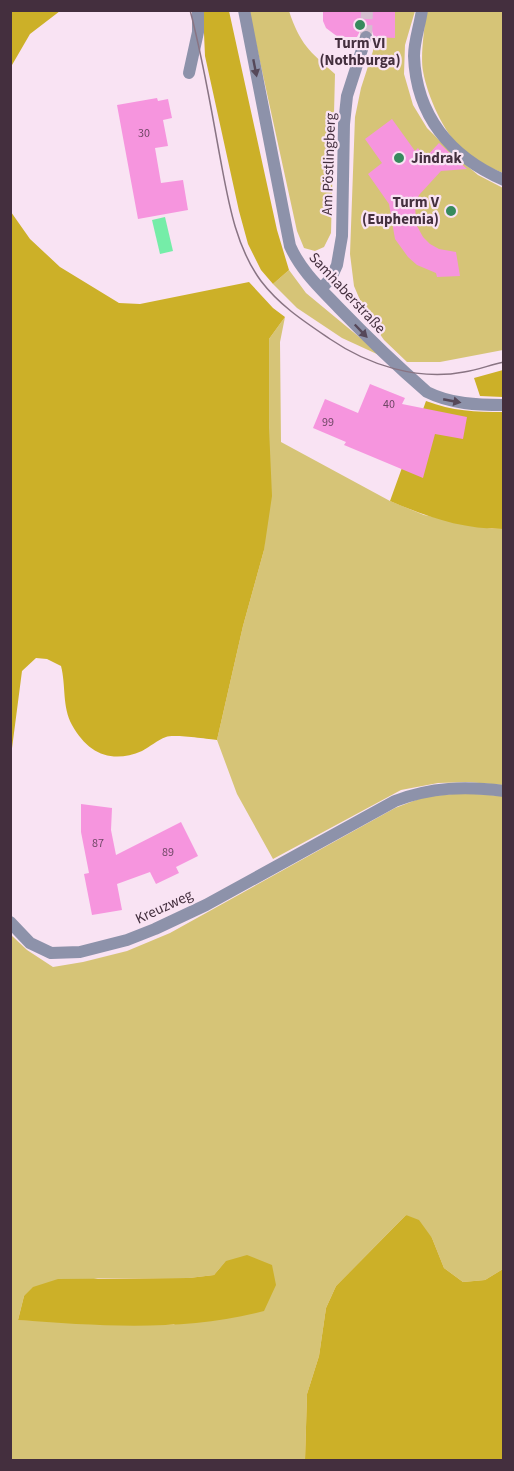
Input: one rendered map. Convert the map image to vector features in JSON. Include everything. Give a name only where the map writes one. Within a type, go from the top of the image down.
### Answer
[{"type":"street","points":[[189,73],[198,32],[198,10]]},
{"type":"street","name":"Samhaberstraße","points":[[244,10],[290,246],[296,259],[321,289],[383,354],[427,392],[438,398],[459,403],[504,405]]},
{"type":"street","points":[[422,10],[414,53],[417,85],[427,113],[440,133],[460,154],[476,166],[504,180]]},
{"type":"street","name":"Am Pöstlingberg","points":[[321,289],[331,278],[337,265],[342,236],[344,124],[347,96],[366,37]]},
{"type":"street","name":"Kreuzweg","points":[[10,922],[30,943],[51,953],[65,954],[95,949],[140,935],[206,904],[365,816],[414,794],[446,788],[504,791]]},
{"type":"shaded area","points":[[11,10],[60,11],[30,34],[12,65],[11,71]]},
{"type":"shaded area","points":[[203,11],[229,11],[277,230],[289,270],[273,284],[261,270],[248,244],[239,211],[205,56]]},
{"type":"shaded area","points":[[249,11],[289,11],[297,32],[306,46],[335,74],[331,233],[324,247],[315,251],[304,248],[297,231]]},
{"type":"shaded area","points":[[376,11],[415,11],[405,45],[404,74],[413,105],[427,128],[452,153],[478,175],[503,188],[503,350],[440,362],[407,362],[384,340],[366,314],[354,286],[350,254],[355,117],[361,88],[373,51]]},
{"type":"shaded area","points":[[426,11],[503,11],[503,173],[477,161],[463,150],[449,134],[437,114],[428,91],[422,65]]},
{"type":"shaded area","points":[[11,212],[30,239],[60,267],[119,303],[140,304],[249,282],[273,308],[285,317],[269,339],[272,496],[264,550],[243,626],[217,740],[170,736],[131,755],[102,754],[85,743],[72,725],[65,703],[61,666],[47,659],[36,658],[22,671],[11,756]]},
{"type":"shaded area","points":[[165,217],[173,251],[160,254],[152,220]]},
{"type":"shaded area","points":[[289,270],[306,293],[379,355],[342,338],[297,308],[273,284]]},
{"type":"shaded area","points":[[285,317],[280,342],[281,442],[390,501],[424,515],[492,529],[503,529],[503,785],[468,782],[438,783],[401,790],[273,859],[237,794],[217,740],[243,626],[264,550],[269,428],[269,339]]},
{"type":"shaded area","points":[[503,370],[503,397],[480,396],[474,378]]},
{"type":"shaded area","points":[[426,401],[464,410],[503,412],[503,529],[473,527],[445,521],[390,501]]},
{"type":"shaded area","points":[[462,793],[503,796],[503,1269],[485,1280],[463,1282],[444,1268],[432,1238],[406,1215],[336,1286],[326,1308],[319,1356],[307,1394],[305,1460],[11,1460],[10,934],[27,950],[53,967],[127,951],[170,933],[395,808],[424,797]],"holes":[[[226,1261],[174,1325],[18,1320],[24,1296],[98,1278],[189,1278],[214,1275]]]},
{"type":"shaded area","points":[[406,1215],[419,1220],[432,1238],[444,1268],[463,1282],[485,1280],[503,1269],[503,1460],[305,1460],[307,1394],[319,1356],[326,1308],[336,1286]]},
{"type":"shaded area","points":[[247,1255],[272,1265],[276,1285],[264,1311],[234,1318],[173,1325],[80,1324],[18,1320],[24,1296],[33,1287],[58,1279],[189,1278],[214,1275],[226,1261]]},
{"type":"building","name":"Turm VI (Nothburga)","points":[[323,10],[395,10],[395,38],[374,37],[372,31],[365,29],[360,31],[357,37],[338,37],[326,28],[323,21]]},
{"type":"building","points":[[157,98],[158,101],[168,99],[172,118],[163,120],[168,146],[155,148],[161,183],[183,180],[188,210],[138,219],[117,105]]},
{"type":"building","points":[[392,119],[415,151],[418,148],[425,158],[439,143],[467,169],[441,171],[419,195],[415,208],[417,226],[423,237],[439,249],[456,252],[460,276],[437,277],[436,273],[417,265],[408,257],[395,239],[389,204],[368,174],[382,163],[365,139]]},
{"type":"building","points":[[370,384],[405,398],[402,404],[467,417],[463,439],[435,434],[423,478],[344,445],[346,442],[313,428],[325,399],[358,413]]},
{"type":"building","points":[[81,804],[112,808],[111,830],[116,855],[181,822],[198,856],[176,867],[179,873],[156,884],[150,872],[117,884],[122,910],[92,915],[84,874],[89,873],[81,832]]},
{"type":"tunnel","points":[[366,37],[367,10]]},
{"type":"tram line","points":[[190,10],[234,222],[245,253],[268,290],[293,313],[330,339],[360,356],[394,369],[447,374],[504,362]]},
{"type":"place","name":"Turm VI (Nothburga)","points":[[360,25]]},
{"type":"place","name":"Jindrak","points":[[399,158]]},
{"type":"place","name":"Turm V (Euphemia)","points":[[451,211]]}]
